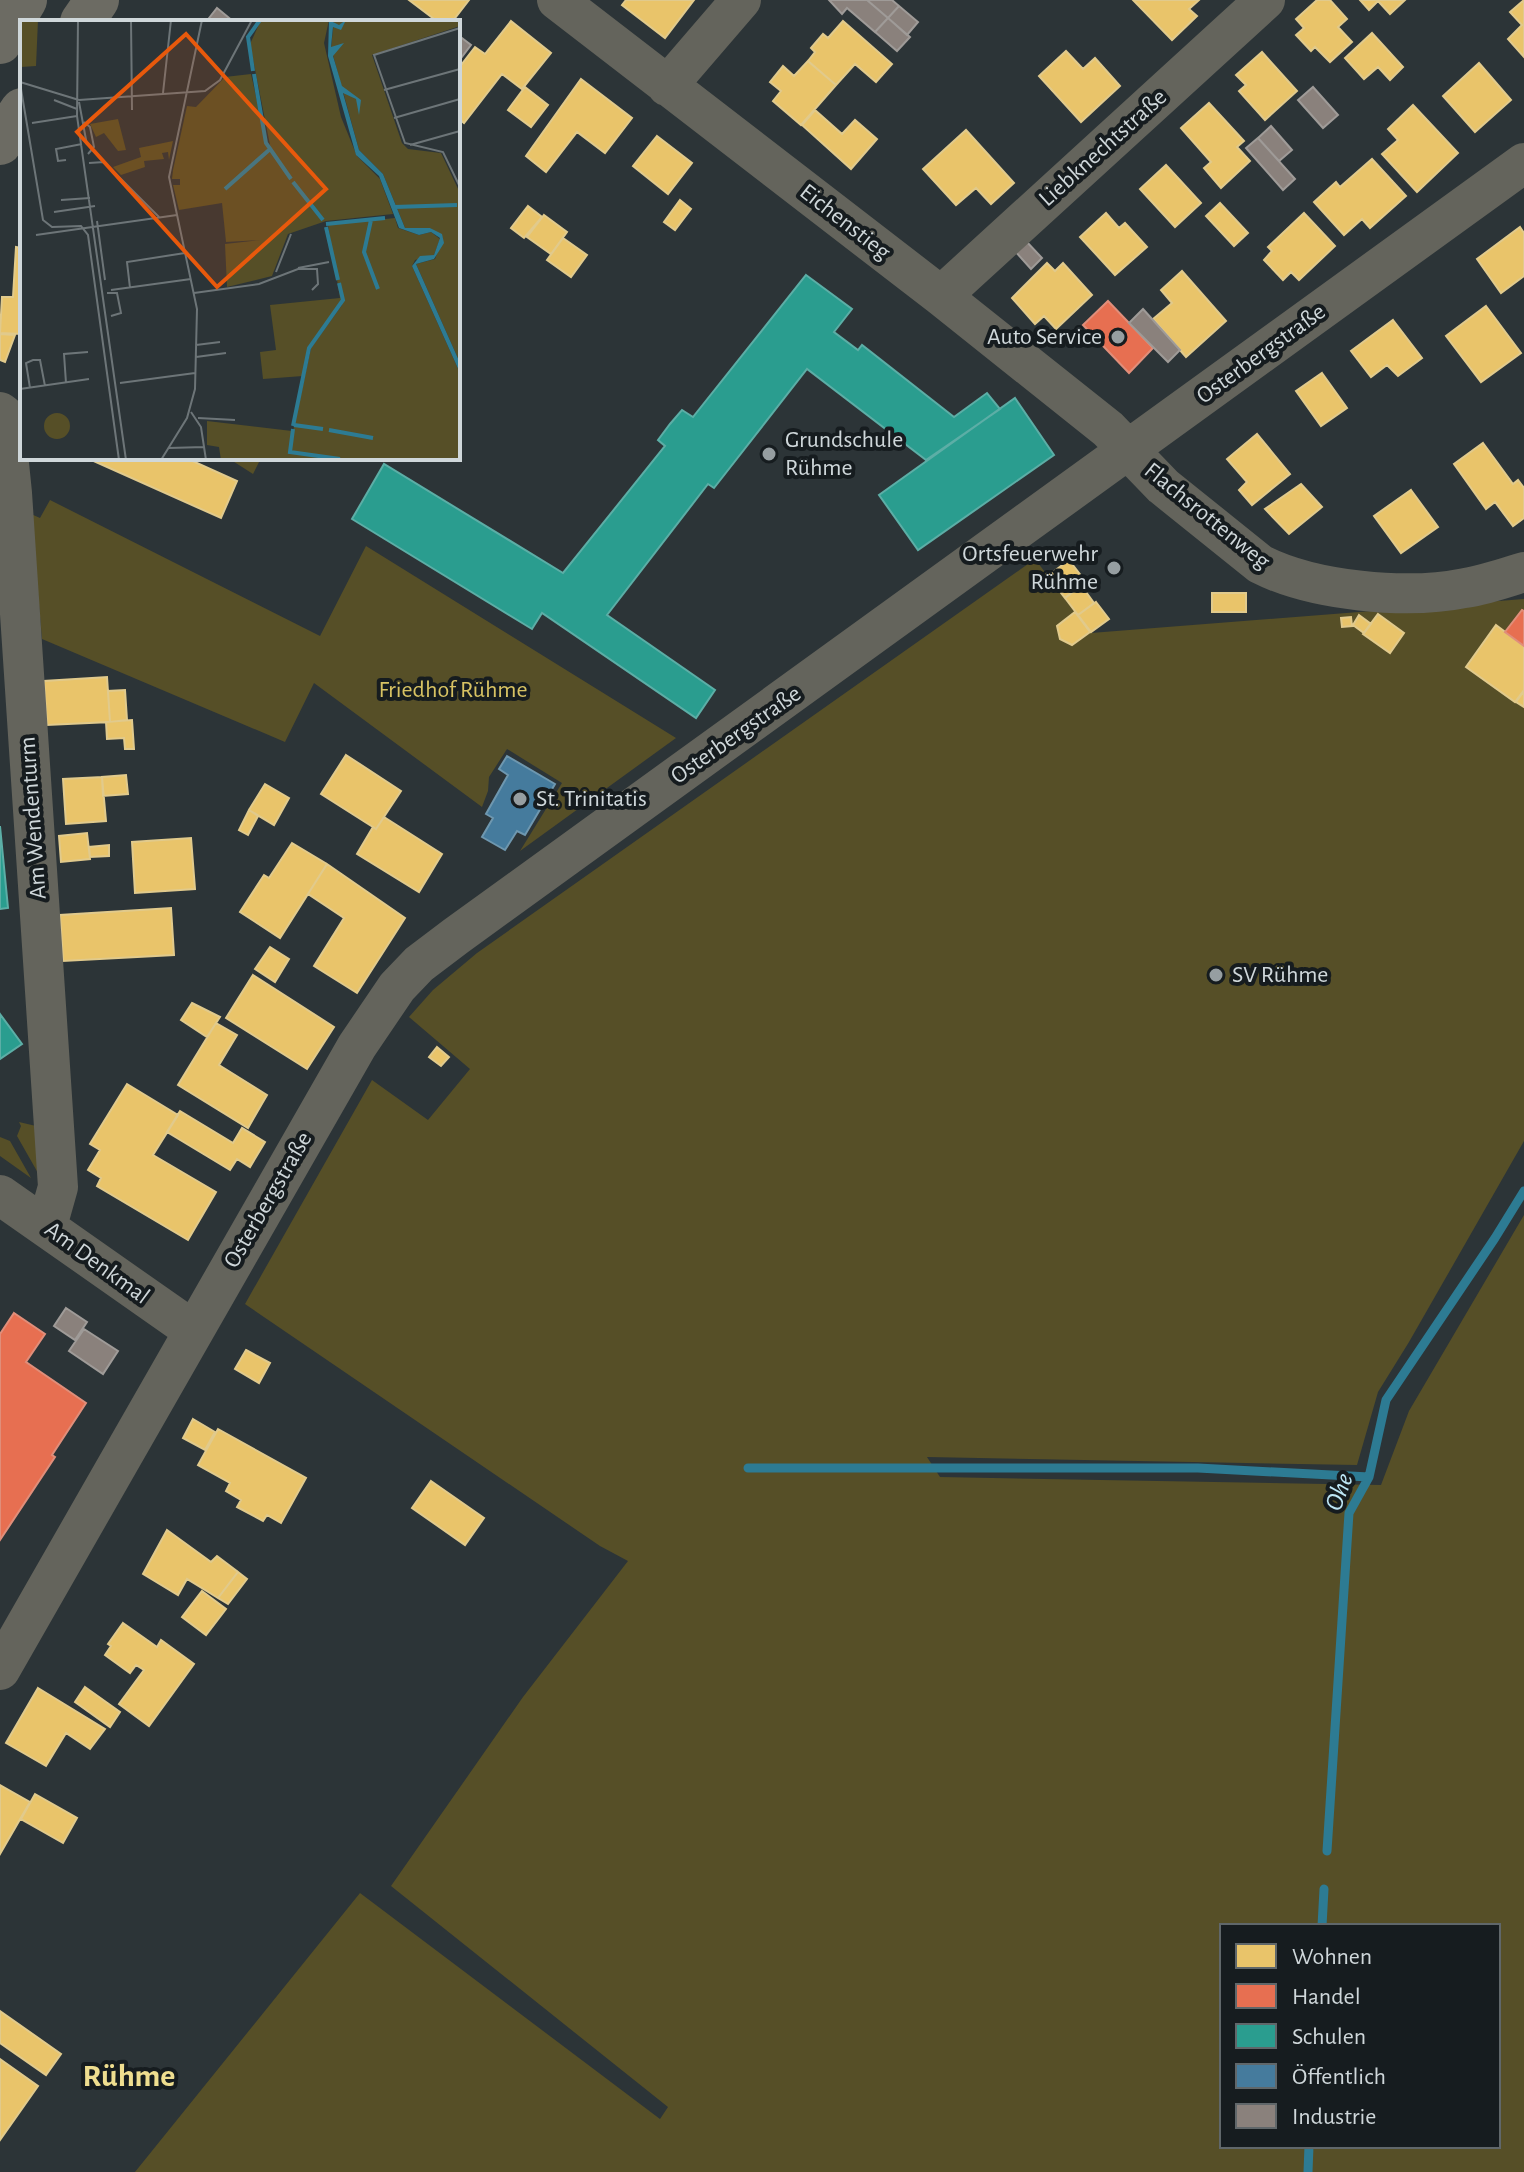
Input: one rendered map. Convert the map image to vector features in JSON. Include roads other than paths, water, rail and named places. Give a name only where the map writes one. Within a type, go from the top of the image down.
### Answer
[{"type":"main road","points":[[0,42],[25,0]]},
{"type":"main road","points":[[83,20],[97,0]]},
{"type":"main road","points":[[0,143],[20,113]]},
{"type":"street","name":"Eichenstieg","points":[[557,0],[941,296],[1108,429],[1129,451]]},
{"type":"street","points":[[667,86],[741,0]]},
{"type":"street","name":"Liebknechtstraße","points":[[941,296],[1265,0]]},
{"type":"street","name":"Osterbergstraße","points":[[0,1670],[357,1046],[397,987],[419,964],[1524,163]]},
{"type":"street","name":"Am Wendenturm","points":[[0,412],[4,415],[12,493],[58,1187],[47,1226]]},
{"type":"street","name":"Flachsrottenweg","points":[[1129,451],[1163,486],[1260,564],[1312,584],[1412,593],[1463,589],[1524,572]]},
{"type":"street","name":"Am Denkmal","points":[[0,1195],[194,1331]]},
{"type":"waterway","name":"Ohe","points":[[1327,1851],[1349,1513],[1369,1477],[1386,1400],[1524,1191]]},
{"type":"waterway","points":[[748,1468],[1198,1468],[1369,1477]]},
{"type":"waterway","name":"Ohe","points":[[1322,1924],[1324,1889]]},
{"type":"waterway","name":"Ohe","points":[[1308,2172],[1309,2148]]},
{"type":"place","name":"Auto Service","points":[[1118,337]]},
{"type":"place","name":"Grundschule Rühme","points":[[769,454]]},
{"type":"place","name":"Ortsfeuerwehr Rühme","points":[[1114,568]]},
{"type":"place","name":"St. Trinitatis","points":[[520,799]]},
{"type":"place","name":"SV Rühme","points":[[1216,975]]},
{"type":"district","name":"Rühme","points":[[129,2076]]},
{"type":"park label","name":"Friedhof Rühme","points":[[453,690]]}]
